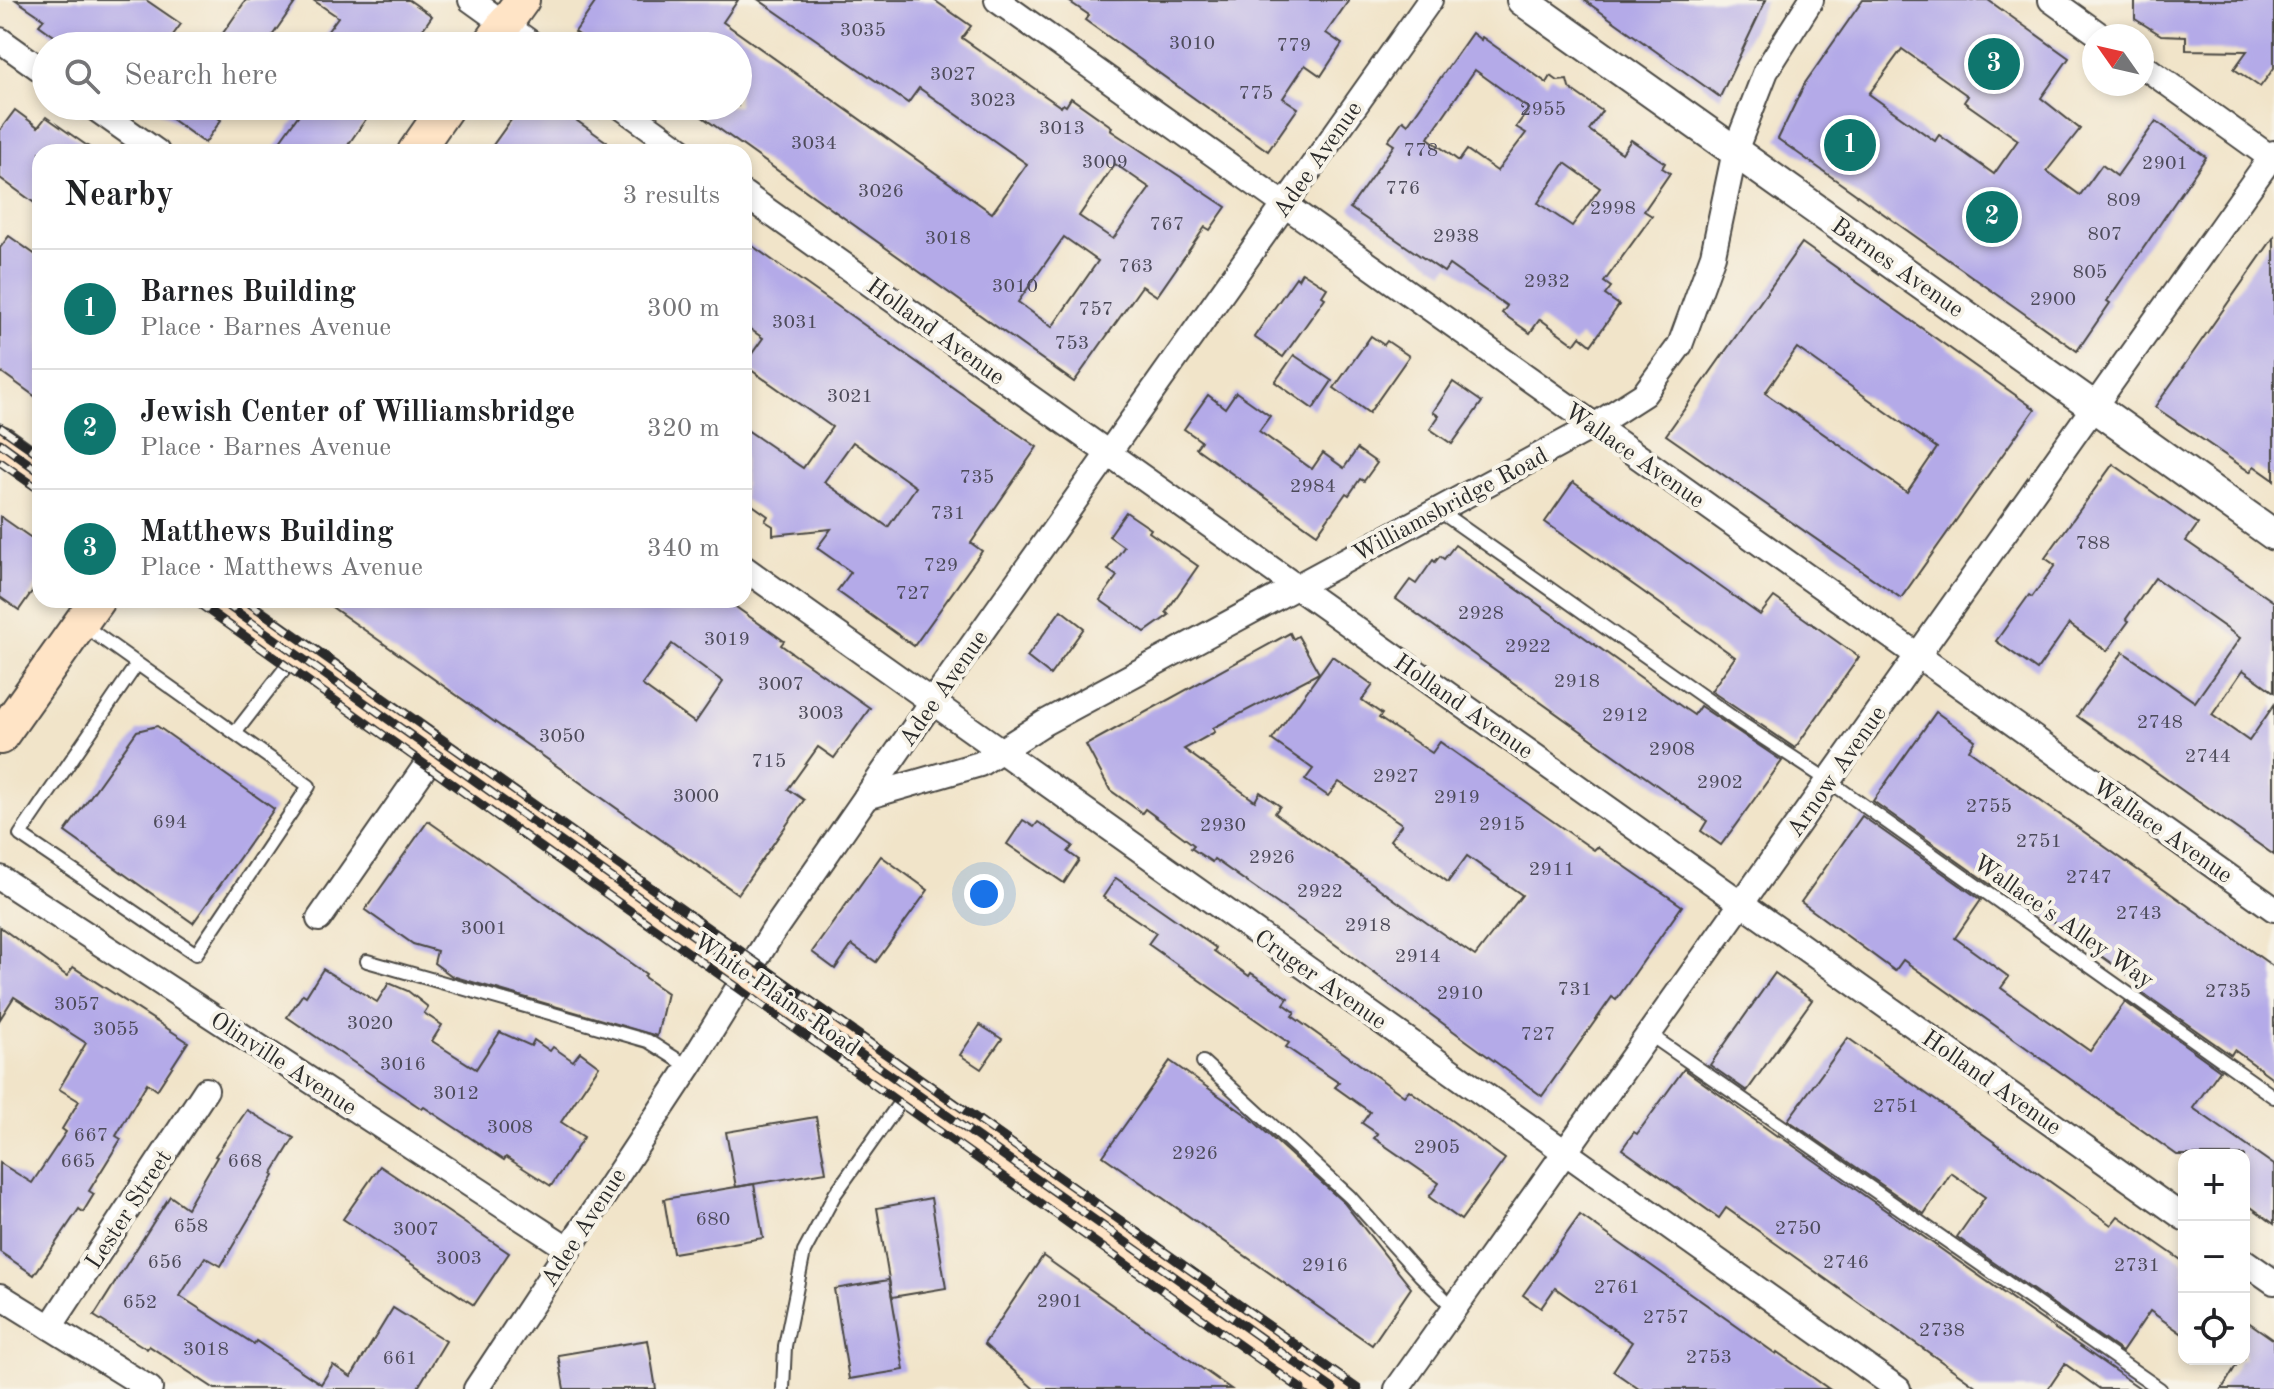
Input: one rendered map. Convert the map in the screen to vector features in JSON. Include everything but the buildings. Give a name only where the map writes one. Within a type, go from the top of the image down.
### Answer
[{"type":"main road","points":[[421,144],[437,120]]},
{"type":"main road","points":[[0,443],[32,466]]},
{"type":"main road","name":"White Plains Road","points":[[232,608],[1333,1389]]},
{"type":"main road","points":[[0,737],[89,612]]},
{"type":"street","points":[[471,0],[505,23]]},
{"type":"street","name":"Wallace Avenue","points":[[997,0],[2274,909]]},
{"type":"street","name":"Adee Avenue","points":[[476,1389],[689,1067],[774,930],[1430,0]]},
{"type":"street","name":"Barnes Avenue","points":[[1522,0],[2274,535]]},
{"type":"street","name":"Williamsbridge Road","points":[[866,797],[980,764],[1044,723],[1594,426],[1644,394],[1680,345],[1713,255],[1735,151],[1766,71],[1811,0]]},
{"type":"street","points":[[2051,0],[2084,24]]},
{"type":"street","points":[[0,40],[32,63]]},
{"type":"street","points":[[2154,73],[2273,157]]},
{"type":"street","points":[[112,120],[146,144]]},
{"type":"street","points":[[639,120],[673,144]]},
{"type":"street","name":"Arnow Avenue","points":[[1397,1389],[2273,157]]},
{"type":"street","name":"Holland Avenue","points":[[752,200],[2178,1214]]},
{"type":"street","name":"Cruger Avenue","points":[[752,574],[1898,1389]]},
{"type":"street","points":[[319,919],[436,751]]},
{"type":"street","name":"Olinville Avenue","points":[[0,878],[569,1249]]},
{"type":"street","name":"Lester Street","points":[[50,1327],[206,1090]]},
{"type":"street","points":[[2250,1265],[2274,1282]]},
{"type":"street","points":[[0,1296],[150,1389]]},
{"type":"lane","name":"Wallace's Alley Way","points":[[1438,510],[1729,716],[1829,781],[2274,1097]]},
{"type":"lane","points":[[89,612],[137,664],[309,786],[196,954],[20,835],[137,664]]},
{"type":"lane","points":[[235,733],[297,653]]},
{"type":"lane","points":[[367,961],[648,1041],[689,1067]]},
{"type":"lane","points":[[1649,1034],[2160,1389]]},
{"type":"lane","points":[[1203,1062],[1350,1197],[1454,1308]]},
{"type":"lane","points":[[783,1389],[785,1346],[804,1252],[835,1194],[910,1089]]},
{"type":"railway","points":[[0,427],[32,449]]},
{"type":"railway","points":[[0,443],[32,466]]},
{"type":"railway","points":[[0,462],[32,484]]},
{"type":"railway","points":[[205,608],[1301,1389]]},
{"type":"railway","points":[[231,608],[1333,1389]]},
{"type":"railway","points":[[256,608],[1358,1389]]},
{"type":"place","name":"Matthews Building","points":[[1994,64]]},
{"type":"place","name":"Barnes Building","points":[[1850,145]]},
{"type":"place","name":"Jewish Center of Williamsbridge","points":[[1992,217]]}]
